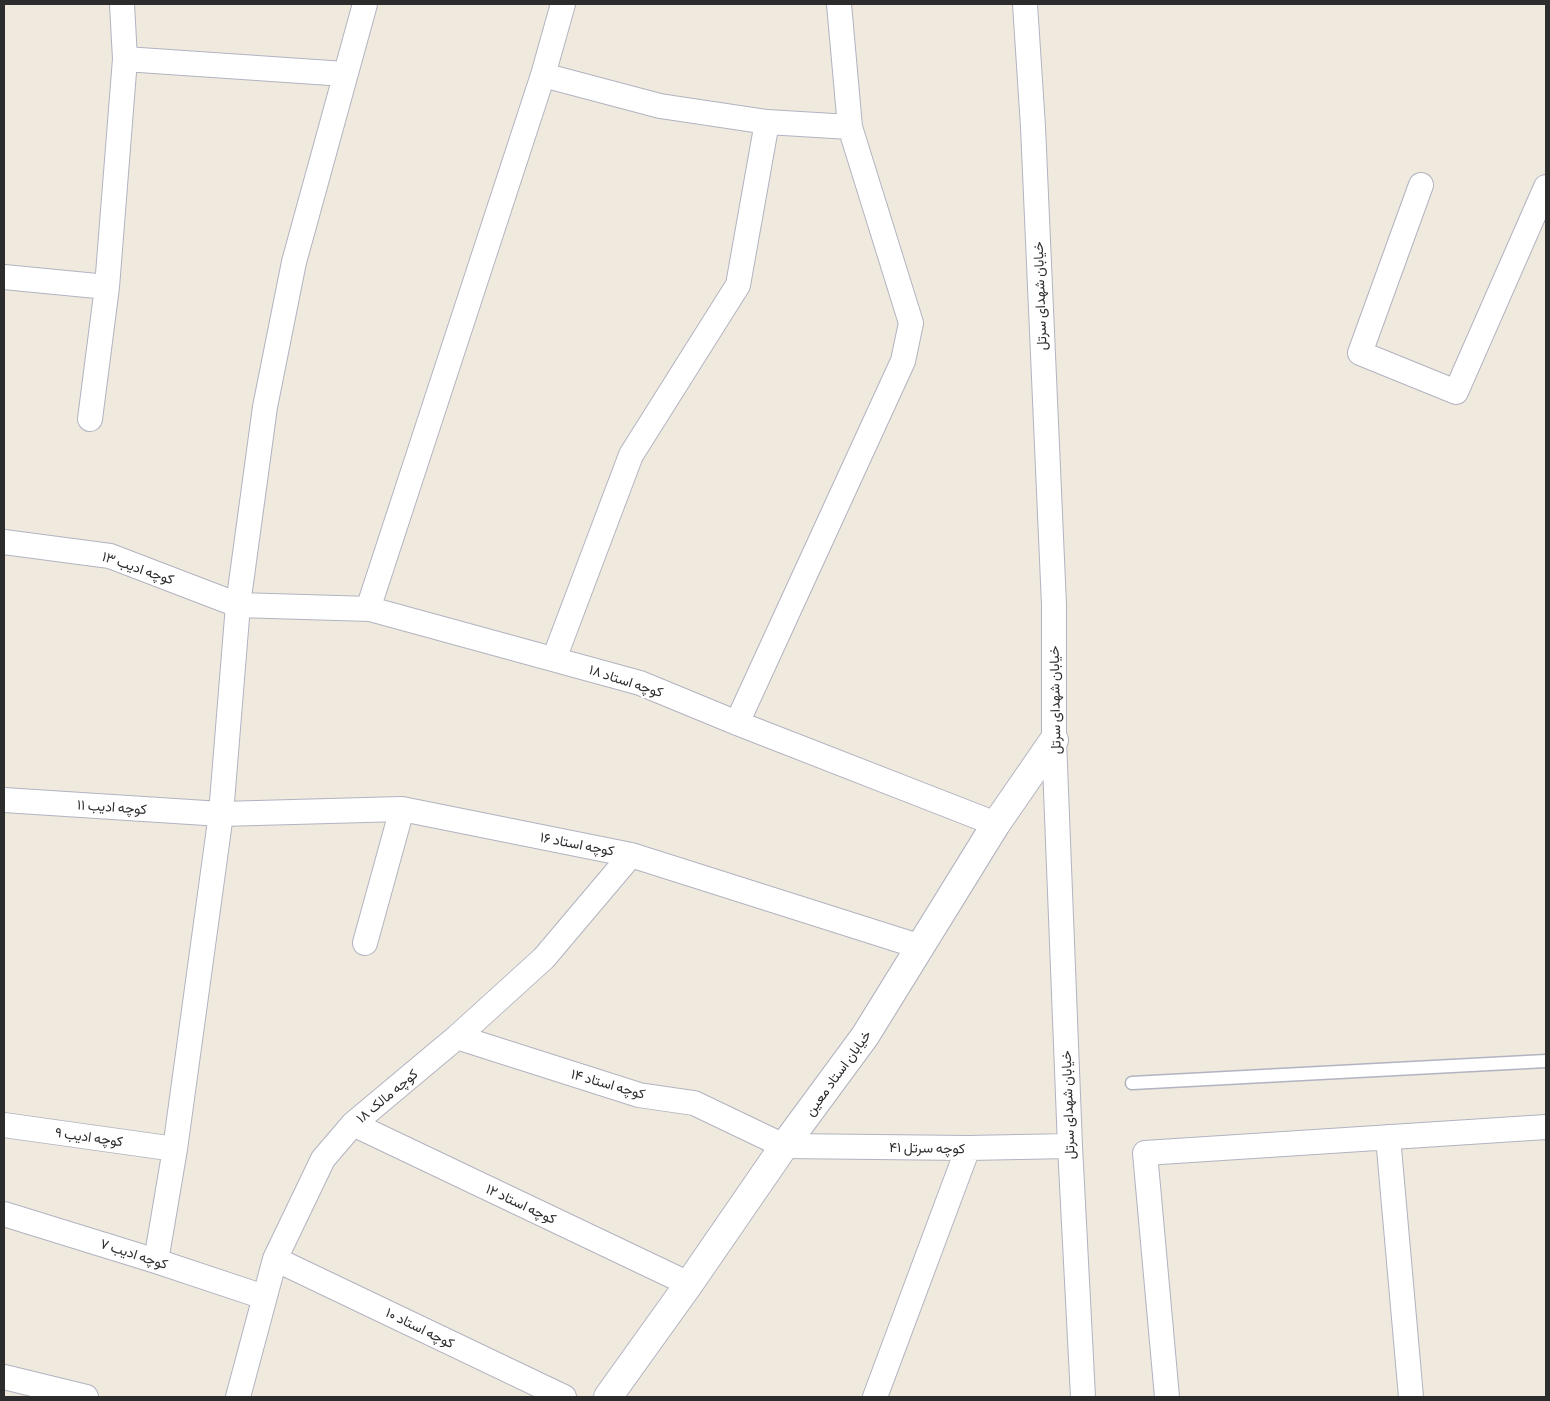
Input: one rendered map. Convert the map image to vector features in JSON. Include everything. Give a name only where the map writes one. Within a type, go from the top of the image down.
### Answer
[{"type":"street","points":[[90,419],[107,287],[125,59],[121,4]]},
{"type":"street","points":[[156,1261],[175,1149],[221,814],[238,605],[265,407],[294,262],[365,4]]},
{"type":"street","points":[[368,609],[543,75],[563,4]]},
{"type":"street","points":[[736,723],[903,361],[911,323],[850,127],[839,4]]},
{"type":"street","name":"خیابان شهدای سرتل","points":[[1025,4],[1034,137],[1054,605],[1054,740],[1070,1146],[1083,1397]]},
{"type":"street","points":[[125,59],[345,74]]},
{"type":"street","points":[[543,75],[660,106],[767,122],[850,127]]},
{"type":"street","points":[[554,659],[631,455],[738,285],[767,122]]},
{"type":"street","points":[[1421,185],[1360,353],[1456,392],[1546,186]]},
{"type":"street","points":[[4,281],[107,287]]},
{"type":"street","name":"کوچه ادیب ۱۳","points":[[4,542],[110,556],[238,605]]},
{"type":"street","name":"کوچه استاد ۱۸","points":[[238,605],[368,609],[640,683],[736,723],[996,824]]},
{"type":"street","name":"خیابان استاد معین","points":[[608,1397],[784,1146],[865,1036],[996,824],[1054,740]]},
{"type":"street","name":"کوچه ادیب ۱۱","points":[[4,800],[221,814]]},
{"type":"street","points":[[364,943],[402,809]]},
{"type":"street","name":"کوچه استاد ۱۶","points":[[221,814],[402,809],[631,855],[921,946]]},
{"type":"street","name":"کوچه مالک ۱۸","points":[[238,1397],[275,1259],[322,1159],[353,1124],[457,1037],[544,958],[631,855]]},
{"type":"street","name":"کوچه استاد ۱۴","points":[[457,1037],[639,1095],[694,1103],[784,1146]]},
{"type":"street","name":"کوچه استاد ۱۲","points":[[353,1124],[689,1284]]},
{"type":"street","name":"کوچه ادیب ۹","points":[[4,1125],[175,1149]]},
{"type":"street","points":[[1167,1397],[1145,1152],[1546,1127]]},
{"type":"street","points":[[1388,1137],[1411,1397]]},
{"type":"street","name":"کوچه سرتل ۴۱","points":[[784,1146],[968,1148],[1070,1146]]},
{"type":"street","points":[[875,1397],[968,1148]]},
{"type":"street","name":"کوچه ادیب ۷","points":[[4,1214],[264,1297]]},
{"type":"street","name":"کوچه استاد ۱۰","points":[[275,1259],[564,1397]]},
{"type":"street","points":[[4,1377],[86,1397]]},
{"type":"lane","points":[[1132,1084],[1546,1061]]}]
